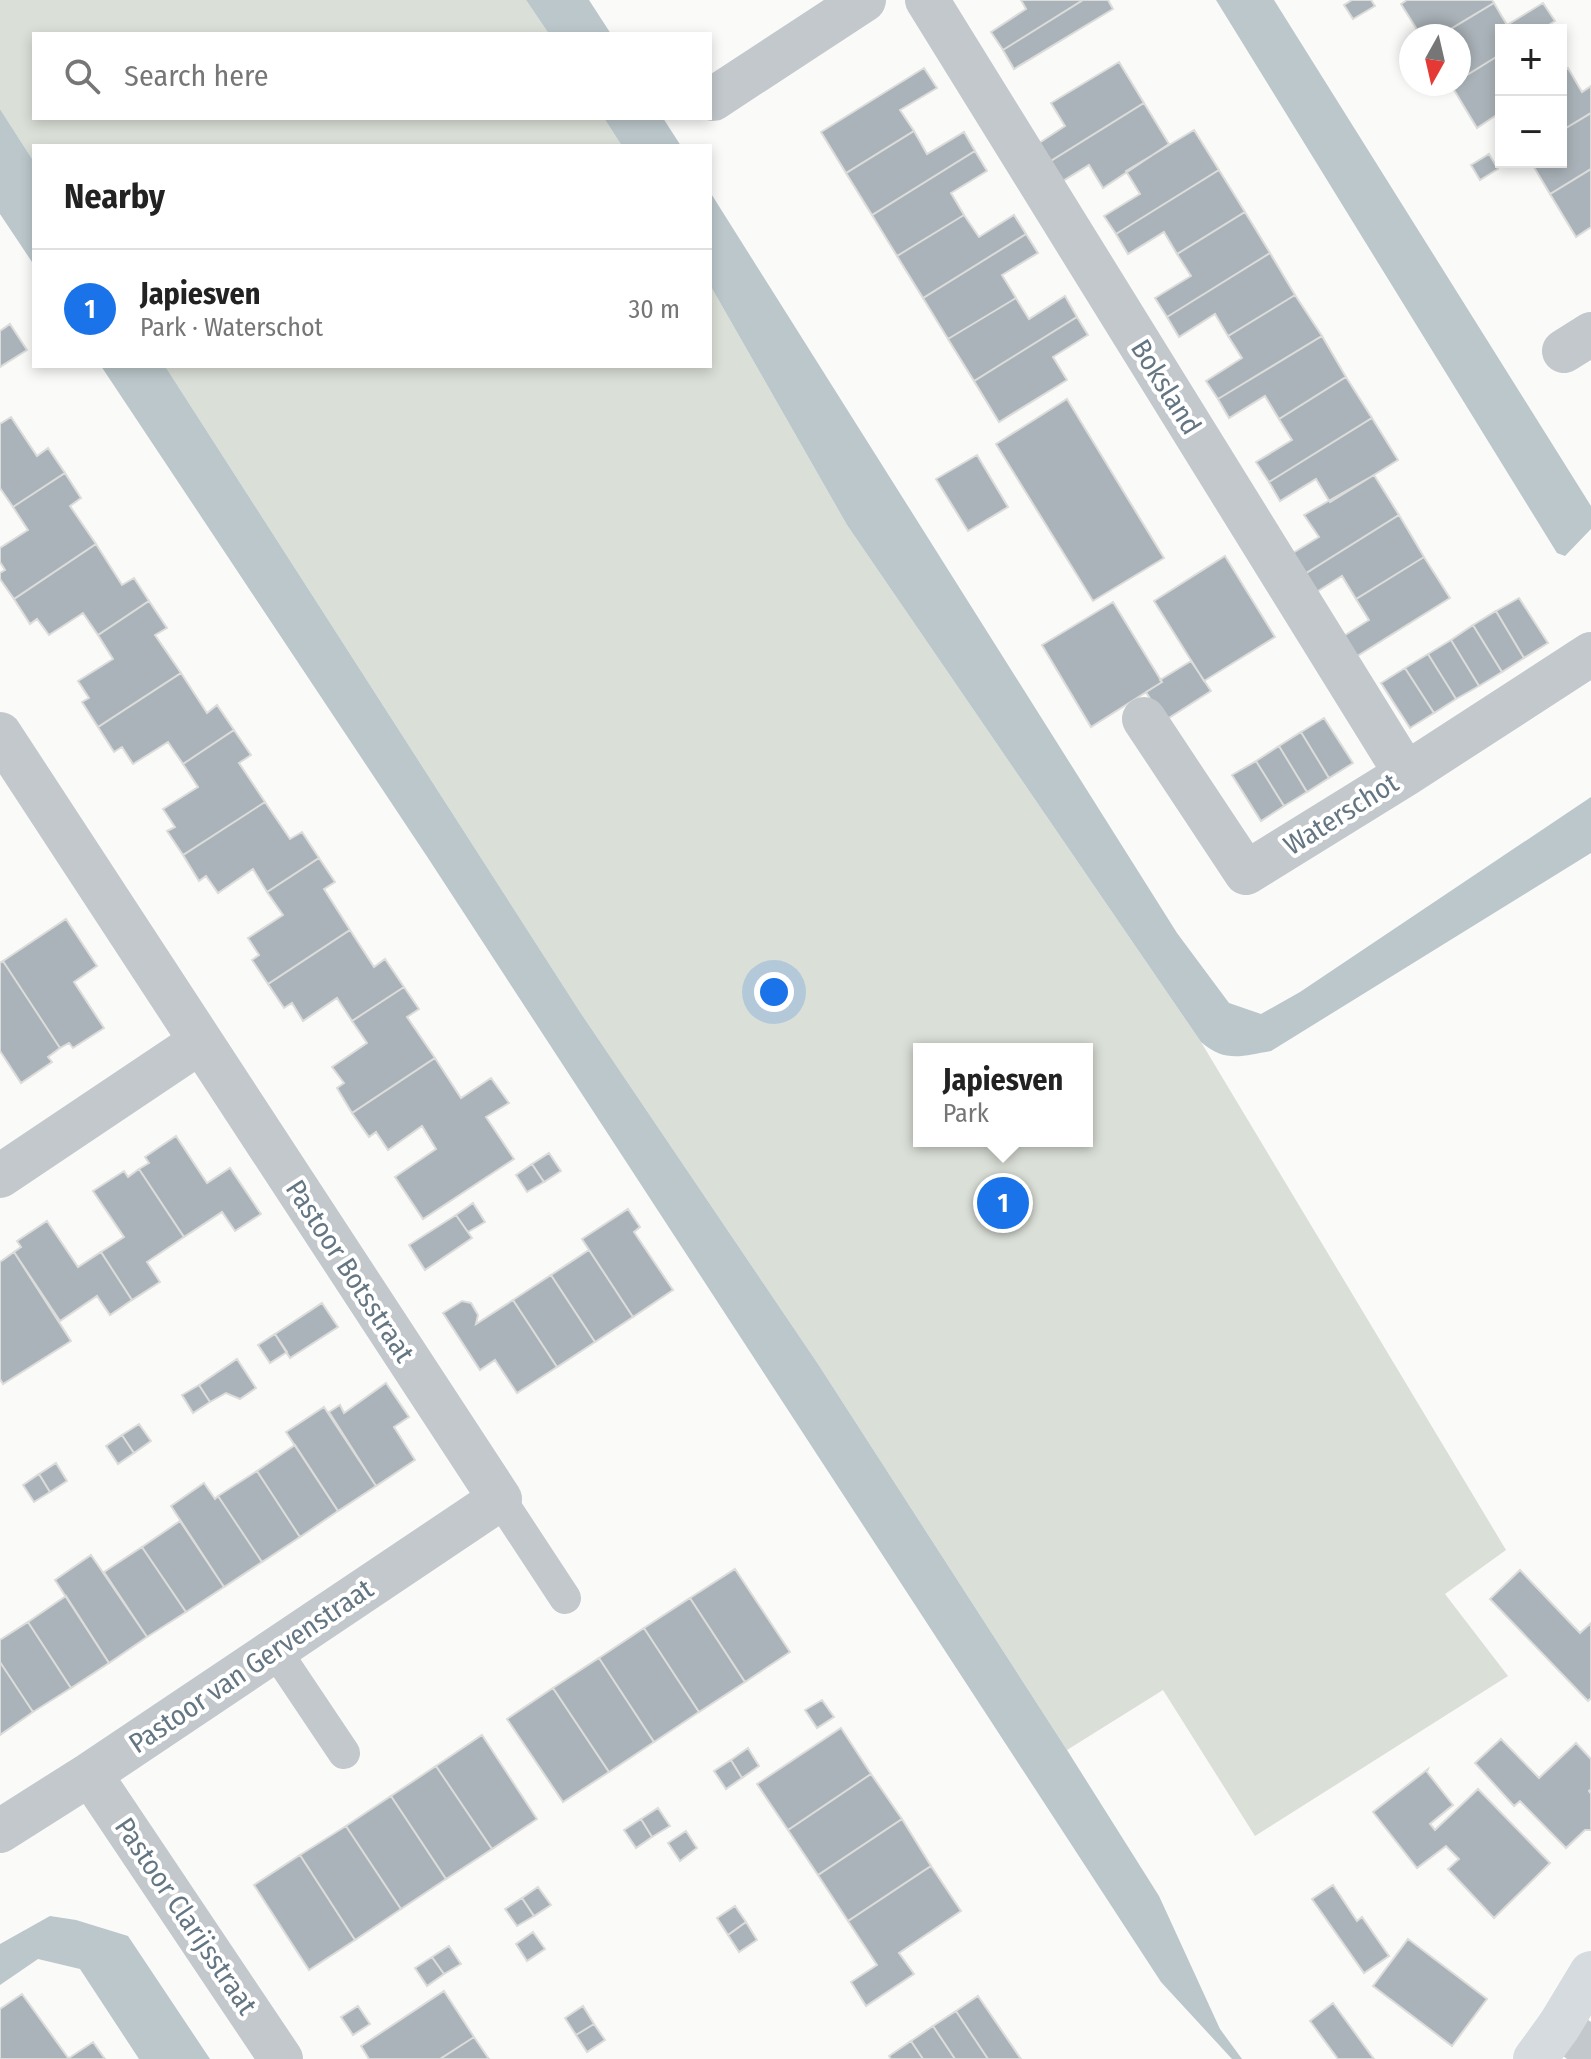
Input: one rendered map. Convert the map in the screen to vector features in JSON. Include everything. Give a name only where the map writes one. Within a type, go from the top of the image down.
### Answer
[{"type":"street","points":[[713,99],[864,0]]},
{"type":"street","name":"Boksland","points":[[927,0],[1406,774]]},
{"type":"street","name":"Waterschot","points":[[1144,719],[1246,873],[1591,654]]},
{"type":"street","name":"Pastoor Botsstraat","points":[[0,734],[500,1499]]},
{"type":"street","points":[[0,1176],[200,1042]]},
{"type":"street","name":"Pastoor van Gervenstraat","points":[[0,1831],[500,1499]]},
{"type":"street","name":"Pastoor Clarijsstraat","points":[[90,1774],[281,2059]]},
{"type":"street","points":[[1561,2045],[1591,1973]]},
{"type":"lane","points":[[500,1499],[565,1598]]},
{"type":"lane","points":[[275,1650],[344,1753]]},
{"type":"shaded area","points":[[0,0],[526,0],[548,32],[32,32],[32,120],[605,120],[621,144],[32,144],[32,159],[0,109]]},
{"type":"shaded area","points":[[526,0],[589,0],[610,32],[548,32]]},
{"type":"shaded area","points":[[1216,0],[1274,0],[1591,506],[1591,529],[1565,556],[1557,553]]},
{"type":"shaded area","points":[[0,109],[32,159],[32,262],[0,214]]},
{"type":"shaded area","points":[[605,120],[664,120],[680,144],[621,144]]},
{"type":"shaded area","points":[[712,195],[1177,933],[1229,1003],[1261,1014],[1300,992],[1591,797],[1591,853],[1271,1051],[1234,1056],[1218,1053],[1201,1042],[847,525],[712,289]]},
{"type":"shaded area","points":[[712,289],[847,525],[1201,1042],[1506,1550],[1445,1594],[1508,1676],[1255,1836],[1163,1690],[1067,1750],[818,1364],[580,1012],[166,368],[712,368]]},
{"type":"shaded area","points":[[102,368],[166,368],[580,1012],[818,1364],[1067,1750],[1159,1896],[1220,2029],[1242,2059],[1232,2059],[1161,1982],[428,858]]},
{"type":"shaded area","points":[[50,1916],[76,1920],[128,1936],[210,2059],[139,2059],[80,1969],[38,1959],[0,1985],[0,1944]]},
{"type":"building","points":[[1021,0],[1083,0],[1003,50],[991,32],[1026,9]]},
{"type":"building","points":[[1083,0],[1108,0],[1113,9],[1014,69],[1003,50]]},
{"type":"building","points":[[1352,0],[1371,0],[1375,6],[1353,19],[1344,5]]},
{"type":"building","points":[[1407,0],[1492,0],[1494,3],[1459,24],[1414,24],[1401,4]]},
{"type":"building","points":[[1494,3],[1506,24],[1495,24],[1495,58],[1471,73],[1471,24],[1459,24]]},
{"type":"building","points":[[1543,3],[1555,21],[1550,24],[1509,24]]},
{"type":"building","points":[[1495,58],[1495,116],[1477,128],[1458,96],[1471,96],[1471,73]]},
{"type":"building","points":[[1119,62],[1144,103],[1041,167],[1030,149],[1065,126],[1051,103]]},
{"type":"building","points":[[924,68],[937,88],[900,110],[914,131],[846,173],[821,132]]},
{"type":"building","points":[[1567,69],[1582,92],[1591,86],[1591,113],[1567,127],[1567,96]]},
{"type":"building","points":[[1144,103],[1169,144],[1103,188],[1089,165],[1053,187],[1041,167]]},
{"type":"building","points":[[1591,113],[1591,169],[1550,194],[1535,168],[1567,168],[1567,127]]},
{"type":"building","points":[[1194,130],[1219,170],[1116,234],[1104,216],[1140,194],[1126,171]]},
{"type":"building","points":[[914,131],[927,154],[964,132],[975,151],[872,215],[846,173]]},
{"type":"building","points":[[975,151],[987,171],[951,193],[964,215],[897,256],[872,215]]},
{"type":"building","points":[[1489,154],[1498,169],[1480,180],[1471,165]]},
{"type":"building","points":[[1591,169],[1591,227],[1576,237],[1550,194]]},
{"type":"building","points":[[1219,170],[1245,212],[1177,254],[1164,232],[1128,254],[1116,234]]},
{"type":"building","points":[[1245,212],[1270,253],[1167,317],[1155,298],[1191,276],[1177,254]]},
{"type":"building","points":[[964,215],[979,237],[1014,215],[1026,234],[923,298],[897,256]]},
{"type":"building","points":[[1026,234],[1038,253],[1002,275],[1016,298],[948,339],[923,298]]},
{"type":"building","points":[[1270,253],[1295,295],[1228,336],[1215,314],[1179,337],[1167,317]]},
{"type":"building","points":[[1295,295],[1322,336],[1218,399],[1206,381],[1242,358],[1228,336]]},
{"type":"building","points":[[1065,296],[1077,317],[974,381],[948,339],[1016,298],[1029,319]]},
{"type":"building","points":[[1077,317],[1088,335],[1053,357],[1067,380],[999,422],[974,381]]},
{"type":"building","points":[[10,324],[27,350],[0,367],[0,331]]},
{"type":"building","points":[[1322,336],[1346,377],[1279,419],[1265,396],[1229,418],[1218,399]]},
{"type":"building","points":[[1346,377],[1372,418],[1269,482],[1256,462],[1292,440],[1279,419]]},
{"type":"building","points":[[1067,399],[1164,558],[1093,601],[996,444]]},
{"type":"building","points":[[11,417],[37,456],[48,448],[65,473],[13,507],[0,488],[0,424]]},
{"type":"building","points":[[1372,418],[1398,460],[1330,502],[1316,479],[1280,501],[1269,482]]},
{"type":"building","points":[[977,455],[1008,507],[968,531],[936,479]]},
{"type":"building","points":[[65,473],[81,498],[70,506],[96,544],[14,599],[0,579],[0,573],[5,570],[0,562],[0,548],[28,530],[13,507]]},
{"type":"building","points":[[1374,475],[1399,515],[1295,580],[1283,559],[1319,537],[1304,515]]},
{"type":"building","points":[[1399,515],[1424,557],[1356,599],[1342,576],[1307,598],[1295,580]]},
{"type":"building","points":[[96,544],[122,585],[134,578],[149,601],[98,635],[83,613],[49,635],[37,619],[30,624],[14,599]]},
{"type":"building","points":[[1225,556],[1275,637],[1204,681],[1154,601]]},
{"type":"building","points":[[1424,557],[1450,598],[1346,663],[1334,642],[1369,620],[1356,599]]},
{"type":"building","points":[[1519,598],[1548,643],[1524,658],[1496,611]]},
{"type":"building","points":[[149,601],[167,628],[155,635],[181,673],[98,727],[82,702],[89,698],[78,681],[113,659],[98,635]]},
{"type":"building","points":[[1113,602],[1162,682],[1091,727],[1042,645]]},
{"type":"building","points":[[1496,611],[1524,658],[1502,672],[1473,625]]},
{"type":"building","points":[[1473,625],[1502,672],[1479,686],[1451,640]]},
{"type":"building","points":[[1451,640],[1479,686],[1456,699],[1428,654]]},
{"type":"building","points":[[1428,654],[1456,699],[1434,713],[1405,668]]},
{"type":"building","points":[[1191,661],[1211,691],[1164,721],[1146,692]]},
{"type":"building","points":[[1405,668],[1434,713],[1410,728],[1381,683]]},
{"type":"building","points":[[181,673],[207,713],[217,705],[234,730],[183,764],[168,742],[133,764],[122,747],[114,752],[98,727]]},
{"type":"building","points":[[1324,718],[1353,763],[1329,778],[1301,732]]},
{"type":"building","points":[[234,730],[251,755],[239,763],[265,802],[183,855],[167,831],[175,827],[163,809],[198,787],[183,764]]},
{"type":"building","points":[[1301,732],[1329,778],[1307,792],[1279,746]]},
{"type":"building","points":[[1279,746],[1307,792],[1284,806],[1256,761]]},
{"type":"building","points":[[1256,761],[1284,806],[1261,821],[1232,775]]},
{"type":"building","points":[[265,802],[290,839],[302,832],[319,858],[267,892],[253,869],[218,893],[206,876],[199,881],[183,855]]},
{"type":"building","points":[[319,858],[335,882],[324,889],[350,930],[268,984],[252,960],[259,955],[248,938],[283,915],[267,892]]},
{"type":"building","points":[[66,919],[97,966],[74,982],[104,1028],[73,1048],[69,1043],[60,1048],[3,961]]},
{"type":"building","points":[[350,930],[374,967],[385,959],[404,987],[352,1021],[337,998],[303,1021],[292,1003],[284,1008],[268,984]]},
{"type":"building","points":[[3,961],[60,1048],[48,1057],[52,1062],[21,1083],[0,1051],[0,963]]},
{"type":"building","points":[[404,987],[419,1009],[407,1017],[435,1058],[352,1113],[337,1088],[344,1083],[332,1067],[367,1043],[352,1021]]},
{"type":"building","points":[[435,1058],[461,1098],[491,1078],[509,1103],[486,1117],[514,1159],[423,1219],[395,1177],[436,1149],[422,1126],[388,1150],[376,1132],[369,1137],[352,1113]]},
{"type":"building","points":[[176,1136],[207,1183],[230,1168],[261,1214],[235,1231],[222,1212],[184,1237],[139,1169],[149,1163],[145,1157]]},
{"type":"building","points":[[549,1153],[561,1171],[544,1182],[532,1164]]},
{"type":"building","points":[[532,1164],[544,1182],[527,1192],[516,1175]]},
{"type":"building","points":[[139,1169],[184,1237],[147,1262],[160,1282],[132,1300],[101,1252],[124,1237],[93,1191],[124,1171],[128,1177]]},
{"type":"building","points":[[473,1203],[485,1222],[468,1232],[472,1238],[456,1215]]},
{"type":"building","points":[[628,1209],[640,1227],[634,1232],[673,1290],[633,1317],[582,1239]]},
{"type":"building","points":[[456,1215],[472,1238],[425,1270],[409,1245]]},
{"type":"building","points":[[47,1221],[78,1267],[101,1252],[132,1300],[110,1315],[97,1296],[60,1321],[14,1252],[21,1247],[17,1241]]},
{"type":"building","points":[[589,1250],[633,1317],[595,1342],[551,1275]]},
{"type":"building","points":[[14,1252],[71,1341],[3,1384],[0,1379],[0,1262]]},
{"type":"building","points":[[551,1275],[595,1342],[557,1367],[513,1300]]},
{"type":"building","points":[[513,1300],[557,1367],[517,1393],[495,1360],[480,1370],[443,1313],[462,1301],[471,1303],[478,1315],[476,1324]]},
{"type":"building","points":[[322,1303],[338,1327],[290,1358],[275,1334]]},
{"type":"building","points":[[275,1334],[287,1352],[270,1363],[258,1345]]},
{"type":"building","points":[[237,1359],[256,1388],[240,1399],[226,1393],[210,1402],[199,1385]]},
{"type":"building","points":[[386,1383],[409,1417],[394,1427],[415,1460],[376,1486],[329,1412],[340,1405],[344,1413]]},
{"type":"building","points":[[199,1385],[210,1402],[193,1413],[182,1395]]},
{"type":"building","points":[[324,1407],[376,1486],[338,1511],[286,1432]]},
{"type":"building","points":[[139,1424],[151,1441],[134,1453],[122,1435]]},
{"type":"building","points":[[122,1435],[134,1453],[118,1464],[106,1446]]},
{"type":"building","points":[[295,1445],[338,1511],[300,1537],[257,1471]]},
{"type":"building","points":[[56,1463],[67,1481],[50,1492],[39,1474]]},
{"type":"building","points":[[257,1471],[300,1537],[262,1562],[218,1496]]},
{"type":"building","points":[[39,1474],[50,1492],[34,1502],[23,1485]]},
{"type":"building","points":[[204,1483],[215,1499],[218,1496],[262,1562],[224,1587],[171,1506]]},
{"type":"building","points":[[180,1521],[224,1587],[186,1612],[142,1547]]},
{"type":"building","points":[[142,1547],[186,1612],[147,1637],[104,1572]]},
{"type":"building","points":[[91,1555],[147,1637],[109,1663],[55,1580]]},
{"type":"building","points":[[735,1569],[790,1652],[745,1682],[690,1598]]},
{"type":"building","points":[[1520,1570],[1580,1633],[1591,1623],[1591,1698],[1588,1701],[1490,1599]]},
{"type":"building","points":[[66,1596],[109,1663],[71,1688],[28,1622]]},
{"type":"building","points":[[690,1598],[745,1682],[699,1712],[644,1628]]},
{"type":"building","points":[[28,1622],[71,1688],[33,1712],[0,1662],[0,1640]]},
{"type":"building","points":[[644,1628],[699,1712],[654,1742],[599,1658]]},
{"type":"building","points":[[599,1658],[654,1742],[609,1772],[553,1688]]},
{"type":"building","points":[[0,1662],[33,1712],[0,1735]]},
{"type":"building","points":[[553,1688],[609,1772],[563,1802],[507,1719]]},
{"type":"building","points":[[822,1700],[834,1717],[817,1728],[805,1710]]},
{"type":"building","points":[[841,1728],[871,1774],[788,1830],[757,1784]]},
{"type":"building","points":[[482,1735],[537,1819],[492,1849],[436,1766]]},
{"type":"building","points":[[1501,1739],[1539,1778],[1576,1743],[1591,1759],[1591,1830],[1585,1830],[1566,1848],[1520,1801],[1514,1806],[1475,1763]]},
{"type":"building","points":[[748,1748],[759,1766],[742,1778],[731,1760]]},
{"type":"building","points":[[731,1760],[742,1778],[726,1789],[714,1771]]},
{"type":"building","points":[[436,1766],[492,1849],[446,1879],[391,1796]]},
{"type":"building","points":[[1428,1769],[1427,1772],[1453,1805],[1430,1824],[1435,1830],[1478,1789],[1550,1863],[1494,1918],[1448,1869],[1459,1859],[1446,1846],[1417,1868],[1373,1812]]},
{"type":"building","points":[[871,1774],[902,1819],[818,1875],[788,1830]]},
{"type":"building","points":[[391,1796],[446,1879],[401,1909],[346,1826]]},
{"type":"building","points":[[658,1808],[670,1826],[652,1837],[641,1819]]},
{"type":"building","points":[[641,1819],[652,1837],[636,1848],[624,1830]]},
{"type":"building","points":[[902,1819],[931,1866],[848,1921],[818,1875]]},
{"type":"building","points":[[346,1826],[401,1909],[355,1940],[300,1855]]},
{"type":"building","points":[[686,1831],[697,1848],[680,1861],[668,1843]]},
{"type":"building","points":[[300,1855],[355,1940],[309,1970],[254,1885]]},
{"type":"building","points":[[931,1866],[961,1911],[899,1953],[914,1974],[866,2006],[851,1982],[877,1965],[848,1921]]},
{"type":"building","points":[[1333,1885],[1357,1921],[1362,1917],[1389,1956],[1364,1973],[1312,1899]]},
{"type":"building","points":[[538,1887],[551,1905],[534,1916],[522,1898]]},
{"type":"building","points":[[522,1898],[534,1916],[517,1926],[505,1909]]},
{"type":"building","points":[[735,1906],[746,1922],[728,1935],[717,1918]]},
{"type":"building","points":[[746,1922],[757,1940],[739,1952],[728,1935]]},
{"type":"building","points":[[533,1932],[545,1949],[527,1961],[516,1944]]},
{"type":"building","points":[[1408,1939],[1487,1999],[1452,2046],[1373,1986]]},
{"type":"building","points":[[449,1946],[461,1964],[444,1974],[432,1957]]},
{"type":"building","points":[[432,1957],[444,1974],[427,1986],[415,1968]]},
{"type":"building","points":[[444,1991],[474,2037],[440,2059],[369,2059],[361,2046]]},
{"type":"building","points":[[22,1994],[69,2059],[0,2059],[0,2009]]},
{"type":"building","points":[[978,1996],[1021,2059],[988,2059],[956,2011]]},
{"type":"building","points":[[1333,2003],[1374,2059],[1338,2059],[1310,2021]]},
{"type":"building","points":[[358,2006],[370,2024],[353,2035],[341,2017]]},
{"type":"building","points":[[583,2006],[594,2024],[576,2035],[565,2018]]},
{"type":"building","points":[[956,2011],[988,2059],[955,2059],[933,2026]]},
{"type":"building","points":[[594,2024],[605,2040],[587,2052],[576,2035]]},
{"type":"building","points":[[933,2026],[955,2059],[923,2059],[911,2041]]},
{"type":"building","points":[[474,2037],[489,2059],[440,2059]]},
{"type":"building","points":[[911,2041],[923,2059],[891,2059],[889,2056]]},
{"type":"building","points":[[93,2042],[105,2059],[69,2059],[69,2058]]},
{"type":"place","name":"Japiesven","points":[[1003,1203]]}]
